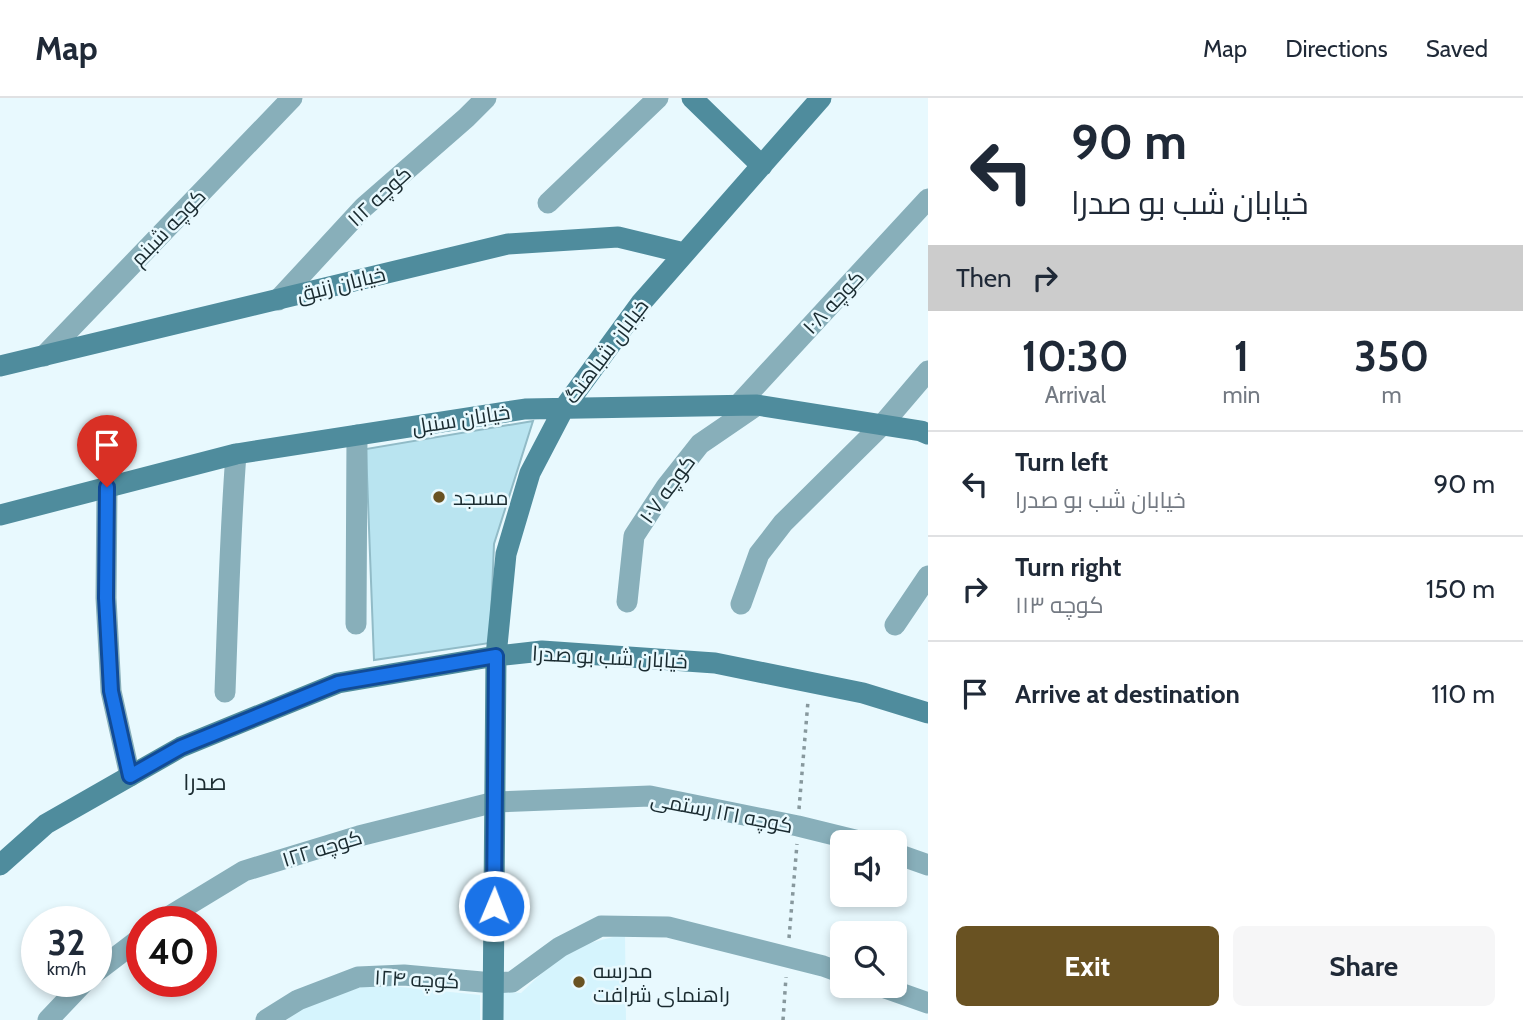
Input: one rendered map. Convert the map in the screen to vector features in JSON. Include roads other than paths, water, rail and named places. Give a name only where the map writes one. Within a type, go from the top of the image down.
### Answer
[{"type":"street","name":"کوچه شبنم","points":[[44,356],[292,98]]},
{"type":"street","name":"کوچه ۱۱۲","points":[[278,300],[364,207],[486,98]]},
{"type":"street","points":[[548,203],[657,98]]},
{"type":"street","points":[[692,98],[762,166]]},
{"type":"street","name":"خیابان شباهنگ","points":[[493,1020],[496,656],[506,554],[530,473],[564,408],[641,303],[821,98]]},
{"type":"street","name":"کوچه ۱۰۸","points":[[747,405],[928,199]]},
{"type":"street","name":"خیابان زنبق","points":[[0,366],[508,244],[618,237],[684,253]]},
{"type":"street","points":[[741,604],[759,554],[783,523],[882,425],[928,371]]},
{"type":"street","name":"خیابان سنبل","points":[[0,514],[236,454],[525,409],[747,405],[928,434]]},
{"type":"street","name":"کوچه ۱۰۷","points":[[627,602],[634,536],[700,444],[747,405]]},
{"type":"street","points":[[356,624],[357,435]]},
{"type":"street","points":[[225,692],[236,454]]},
{"type":"street","points":[[107,487],[106,598],[111,691],[130,776]]},
{"type":"street","points":[[895,625],[928,576]]},
{"type":"street","name":"خیابان شب بو صدرا","points":[[0,865],[46,824],[181,747],[338,683],[496,656],[542,651],[716,663],[863,692],[928,713]]},
{"type":"street","name":"کوچه ۱۲۱ رستمی","points":[[495,802],[650,796],[830,834]]},
{"type":"street","name":"کوچه ۱۲۲","points":[[186,906],[244,871],[359,836],[495,802]]},
{"type":"street","points":[[907,858],[928,865]]},
{"type":"street","points":[[494,984],[512,982],[560,947],[601,926],[668,927],[830,969]]},
{"type":"street","points":[[112,960],[126,949]]},
{"type":"street","name":"کوچه ۱۲۴","points":[[265,1020],[298,1000],[358,977],[404,975],[494,984]]},
{"type":"street","points":[[907,996],[928,1003]]},
{"type":"street","points":[[48,1020],[70,997]]},
{"type":"place","name":"مسجد","points":[[439,497]]},
{"type":"place","name":"مدرسه راهنمای شرافت","points":[[579,982]]},
{"type":"district","name":"صدرا","points":[[205,782]]}]
